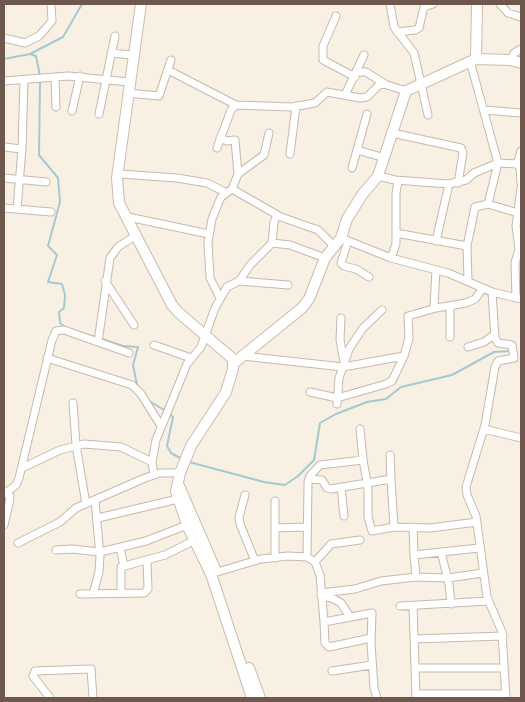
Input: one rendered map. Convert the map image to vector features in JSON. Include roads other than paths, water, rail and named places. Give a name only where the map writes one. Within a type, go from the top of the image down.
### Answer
[{"type":"street","points":[[4,38],[25,43],[38,36],[52,21],[51,4]]},
{"type":"street","points":[[143,4],[132,55],[129,82],[120,174],[122,203],[175,303],[188,317],[238,360],[343,365],[404,356]]},
{"type":"street","points":[[143,4],[117,178],[119,204],[172,305],[179,313],[206,332]]},
{"type":"street","points":[[390,4],[397,32],[414,53],[428,115]]},
{"type":"street","points":[[397,32],[419,28],[424,7],[433,4]]},
{"type":"street","points":[[477,4],[473,60],[498,163],[488,204]]},
{"type":"street","points":[[500,4],[508,13],[521,17]]},
{"type":"street","points":[[336,16],[323,46],[323,60],[356,74],[366,72],[385,84],[406,92],[473,60],[516,62],[514,52],[521,50]]},
{"type":"street","points":[[99,114],[115,36]]},
{"type":"street","points":[[111,53],[132,55]]},
{"type":"street","points":[[346,95],[364,55]]},
{"type":"street","points":[[129,94],[159,96],[171,60]]},
{"type":"street","points":[[168,70],[236,105],[296,106],[315,103],[327,92],[360,98],[367,97],[379,85],[385,84]]},
{"type":"street","points":[[4,81],[80,76],[129,82]]},
{"type":"street","points":[[72,111],[80,76]]},
{"type":"street","points":[[55,77],[56,107]]},
{"type":"street","points":[[17,209],[22,149],[24,80]]},
{"type":"street","points":[[369,277],[341,263],[347,219],[362,194],[378,176],[406,92]]},
{"type":"street","points":[[217,148],[231,110],[236,105]]},
{"type":"street","points":[[290,154],[296,106]]},
{"type":"street","points":[[484,110],[521,113]]},
{"type":"street","points":[[352,168],[367,114]]},
{"type":"street","points":[[220,298],[210,278],[207,262],[216,206],[238,174],[264,155],[269,133]]},
{"type":"street","points":[[392,133],[460,148],[463,153],[458,183]]},
{"type":"street","points":[[220,138],[227,141],[236,140],[238,174]]},
{"type":"street","points":[[4,148],[22,149]]},
{"type":"street","points":[[357,150],[385,158]]},
{"type":"street","points":[[516,164],[521,151]]},
{"type":"street","points":[[378,176],[398,181],[449,184],[458,183],[474,173],[498,163],[516,164],[520,168],[521,183]]},
{"type":"street","points":[[120,174],[177,178],[207,183],[277,215],[318,230],[334,247]]},
{"type":"street","points":[[4,178],[46,182]]},
{"type":"street","points":[[392,258],[396,233],[398,181]]},
{"type":"street","points":[[436,241],[449,184]]},
{"type":"street","points":[[344,240],[392,258],[468,281],[492,292],[519,298],[518,213],[521,188]]},
{"type":"street","points":[[468,281],[467,246],[474,211],[478,206],[488,204],[518,213]]},
{"type":"street","points":[[4,208],[51,212]]},
{"type":"street","points":[[154,475],[152,462],[162,424],[191,358],[201,347],[220,298],[227,287],[239,281],[251,264],[272,243],[274,222],[277,215]]},
{"type":"street","points":[[128,217],[210,234]]},
{"type":"street","points":[[396,233],[467,246]]},
{"type":"street","points":[[98,342],[107,266],[113,252],[135,236]]},
{"type":"street","points":[[252,698],[211,574],[187,525],[178,499],[184,466],[191,446],[223,399],[238,360],[302,308],[309,299],[324,258],[344,240]]},
{"type":"street","points":[[272,243],[290,245],[324,258]]},
{"type":"street","points":[[436,270],[434,306],[436,308]]},
{"type":"street","points":[[105,281],[134,325]]},
{"type":"street","points":[[239,281],[288,285]]},
{"type":"street","points":[[310,392],[337,401],[392,381],[404,356],[409,338],[408,316],[475,299],[483,288]]},
{"type":"street","points":[[492,292],[495,334],[498,343],[515,353]]},
{"type":"street","points":[[450,306],[450,337]]},
{"type":"street","points":[[337,401],[339,378],[349,350],[363,328],[382,310]]},
{"type":"street","points":[[341,318],[340,340],[343,365]]},
{"type":"street","points":[[4,525],[10,496],[5,493],[16,485],[22,468],[47,358],[57,330],[64,330],[129,353]]},
{"type":"street","points":[[468,347],[484,342],[495,334]]},
{"type":"street","points":[[154,345],[191,358]]},
{"type":"street","points":[[414,606],[416,696],[506,696],[503,636],[489,601],[476,522],[466,487],[484,429],[497,363],[515,353],[521,345]]},
{"type":"street","points":[[47,358],[132,385],[141,394],[162,424]]},
{"type":"street","points":[[73,403],[76,445],[86,504]]},
{"type":"street","points":[[360,429],[367,483],[368,517],[372,531],[394,527],[476,522]]},
{"type":"street","points":[[484,429],[521,438]]},
{"type":"street","points":[[22,468],[76,445],[121,447],[152,462]]},
{"type":"street","points":[[390,455],[394,527]]},
{"type":"street","points":[[307,557],[309,479],[320,465],[364,460]]},
{"type":"street","points":[[18,542],[60,522],[71,511],[86,504],[154,475],[184,466]]},
{"type":"street","points":[[184,466],[217,572],[260,698]]},
{"type":"street","points":[[309,479],[322,480],[328,489],[391,479]]},
{"type":"street","points":[[341,487],[344,516]]},
{"type":"street","points":[[245,495],[239,516],[240,524],[255,560]]},
{"type":"street","points":[[98,518],[178,499]]},
{"type":"street","points":[[93,594],[99,572],[100,552],[96,530],[98,518],[95,500]]},
{"type":"street","points":[[275,500],[275,558]]},
{"type":"street","points":[[56,550],[72,549],[100,552],[146,542],[187,525]]},
{"type":"street","points":[[275,528],[308,527]]},
{"type":"street","points":[[413,527],[416,576]]},
{"type":"street","points":[[121,593],[120,569],[124,566],[165,555],[195,540]]},
{"type":"street","points":[[315,562],[325,547],[331,544],[360,540]]},
{"type":"street","points":[[120,548],[124,566]]},
{"type":"street","points":[[414,555],[479,548]]},
{"type":"street","points":[[441,552],[448,578],[451,604]]},
{"type":"street","points":[[217,572],[255,560],[294,555],[307,557],[315,562],[319,568],[325,643],[329,647],[370,638]]},
{"type":"street","points":[[80,594],[144,594],[147,591],[147,560]]},
{"type":"street","points":[[321,594],[355,589],[381,581],[416,576],[448,578],[483,573]]},
{"type":"street","points":[[321,594],[341,603],[350,616]]},
{"type":"street","points":[[400,606],[489,601]]},
{"type":"street","points":[[324,622],[372,613],[370,638],[374,688],[377,698]]},
{"type":"street","points":[[414,639],[503,636]]},
{"type":"street","points":[[332,671],[372,665]]},
{"type":"street","points":[[416,668],[504,668]]},
{"type":"street","points":[[50,698],[33,676],[34,672],[91,669],[93,698]]},
{"type":"waterway","points":[[4,59],[30,54],[63,37],[82,4]]},
{"type":"waterway","points":[[30,54],[36,56],[40,76]]},
{"type":"waterway","points":[[40,81],[39,155],[58,178],[60,202],[48,246],[57,255],[48,282],[62,284],[65,295],[64,308],[59,312],[60,323],[65,327]]},
{"type":"waterway","points":[[79,332],[96,337]]},
{"type":"waterway","points":[[102,339],[123,346],[138,347],[133,365],[137,385]]},
{"type":"waterway","points":[[189,462],[264,482],[285,485],[298,476],[314,460],[320,423],[336,414],[367,402],[386,399],[401,387],[452,375],[494,352],[511,351]]},
{"type":"waterway","points":[[149,401],[166,411]]},
{"type":"waterway","points":[[170,414],[173,417],[167,446],[171,453],[182,459]]}]
